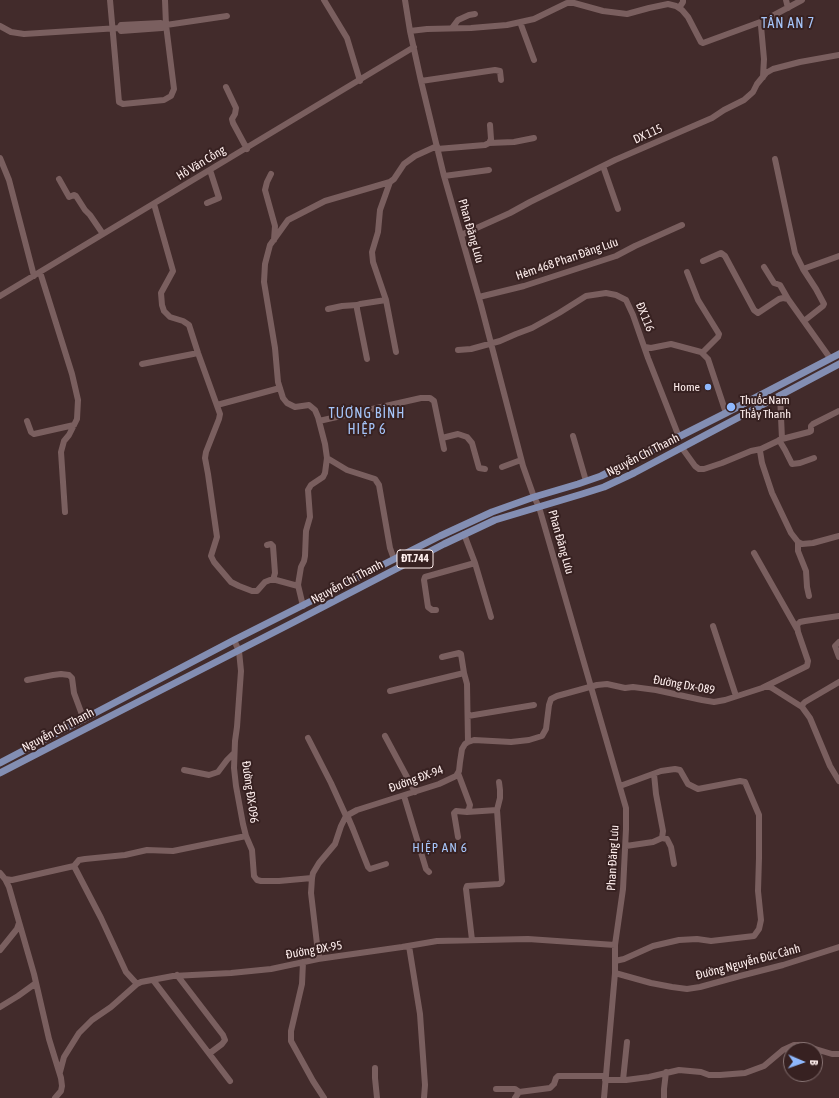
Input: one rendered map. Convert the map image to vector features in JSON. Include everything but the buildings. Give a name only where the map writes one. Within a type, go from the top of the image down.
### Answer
[{"type":"main road","name":"Nguyễn Chí Thanh","points":[[0,763],[234,640],[440,536],[492,512],[601,476],[839,354]]},
{"type":"main road","name":"Nguyễn Chí Thanh","points":[[0,774],[84,729],[239,651],[464,534],[495,520],[604,487],[682,448],[839,364]]},
{"type":"main road","points":[[776,386],[780,395]]},
{"type":"main road","points":[[394,559],[398,568]]},
{"type":"street","points":[[110,0],[115,28],[119,102],[123,104],[164,100],[172,96],[174,88],[165,25],[165,0]]},
{"type":"street","points":[[324,0],[347,38],[360,80]]},
{"type":"street","name":"Phan Đăng Lưu","points":[[405,0],[421,82],[444,176],[479,297],[522,460],[534,497],[539,507],[626,808],[626,846],[623,888],[615,945],[615,973],[604,1098]]},
{"type":"street","points":[[679,8],[683,2],[682,0]]},
{"type":"street","points":[[786,0],[788,8]]},
{"type":"street","points":[[410,31],[507,25],[534,19],[567,3],[583,4],[594,9],[627,14],[668,4],[676,6],[688,17],[701,42],[703,43],[763,21],[802,0]]},
{"type":"street","points":[[452,28],[458,20],[474,14]]},
{"type":"street","points":[[0,26],[11,32],[24,34],[115,28],[121,25],[139,27],[162,23],[165,25],[227,16]]},
{"type":"street","points":[[763,21],[761,26],[764,60],[763,77]]},
{"type":"street","points":[[520,22],[534,60]]},
{"type":"street","name":"Hồ Văn Cống","points":[[0,296],[414,47]]},
{"type":"street","name":"DX 115","points":[[461,235],[510,213],[602,166],[712,118],[744,100],[753,92],[757,84],[766,73],[773,69],[800,62],[839,55]]},
{"type":"street","points":[[421,82],[495,70],[500,71],[501,80]]},
{"type":"street","points":[[226,87],[236,108],[235,114],[232,118],[233,123],[246,148]]},
{"type":"street","points":[[489,143],[491,139],[490,125]]},
{"type":"street","points":[[303,606],[298,586],[301,566],[305,556],[306,531],[310,517],[308,490],[311,485],[325,474],[327,458],[325,444],[315,410],[309,405],[295,407],[286,403],[278,382],[275,348],[264,282],[265,264],[270,245],[288,220],[325,201],[390,182],[394,179],[404,164],[415,156],[437,147],[485,145],[489,143],[514,142],[534,138]]},
{"type":"street","points":[[0,158],[9,180],[34,276]]},
{"type":"street","points":[[775,159],[796,258],[824,304],[804,321]]},
{"type":"street","points":[[602,166],[618,209]]},
{"type":"street","points":[[207,203],[219,198],[210,170]]},
{"type":"street","points":[[444,176],[489,170]]},
{"type":"street","points":[[271,174],[265,190],[275,226],[274,240]]},
{"type":"street","points":[[59,180],[69,197],[73,195],[76,196],[103,234]]},
{"type":"street","points":[[390,182],[380,210],[378,232],[372,252],[374,267],[386,300],[396,352]]},
{"type":"street","points":[[154,204],[174,271],[161,293],[162,305],[164,311],[170,317],[183,321],[189,325],[220,414],[205,458],[217,537],[211,556],[214,562],[231,582],[252,591],[257,591],[265,582],[270,580],[298,586]]},
{"type":"street","name":"Hẻm 468 Phan Đăng Lưu","points":[[479,297],[524,286],[616,256],[682,225]]},
{"type":"street","points":[[703,261],[721,253],[725,256],[754,310],[758,313],[783,298],[788,299]]},
{"type":"street","points":[[803,270],[839,256]]},
{"type":"street","points":[[764,267],[774,284],[780,285],[788,299],[830,358]]},
{"type":"street","points":[[40,272],[72,374],[78,400],[77,419],[69,435],[64,441],[61,452],[65,512]]},
{"type":"street","points":[[687,272],[698,300],[719,334],[718,337],[702,353]]},
{"type":"street","name":"ĐX 116","points":[[458,350],[491,344],[532,328],[586,296],[606,293],[616,295],[626,300],[633,315],[679,437]]},
{"type":"street","points":[[328,309],[386,300]]},
{"type":"street","points":[[357,305],[367,358]]},
{"type":"street","points":[[645,348],[672,344],[701,352],[708,359],[726,413]]},
{"type":"street","points":[[142,364],[198,353]]},
{"type":"street","points":[[217,405],[280,388]]},
{"type":"street","points":[[780,395],[781,439],[792,464],[814,458]]},
{"type":"street","points":[[319,422],[421,398],[430,398],[434,401],[444,449]]},
{"type":"street","points":[[682,448],[695,466],[704,469],[761,449],[781,439],[809,432],[813,424],[839,411]]},
{"type":"street","points":[[27,421],[31,432],[34,434],[74,425]]},
{"type":"street","points":[[442,438],[458,434],[467,437],[472,443],[479,468],[485,469]]},
{"type":"street","points":[[573,436],[586,481]]},
{"type":"street","points":[[761,449],[760,456],[772,493],[791,533],[798,542],[802,544],[813,543],[839,536]]},
{"type":"street","points":[[327,458],[347,470],[375,479],[378,485],[390,548],[394,559]]},
{"type":"street","points":[[502,467],[522,460]]},
{"type":"street","points":[[464,534],[475,563],[491,617]]},
{"type":"street","points":[[798,542],[798,550],[806,571],[809,596]]},
{"type":"street","points":[[267,545],[271,544],[273,546],[275,573],[273,580]]},
{"type":"street","points":[[754,553],[797,630]]},
{"type":"street","points":[[436,610],[432,610],[428,607],[424,580],[425,577],[475,563]]},
{"type":"street","points":[[797,630],[797,625],[800,622],[839,616]]},
{"type":"street","points":[[713,626],[736,696]]},
{"type":"street","name":"Đường Dx-089","points":[[591,686],[607,684],[624,688],[632,687],[656,690],[714,702],[725,700],[767,686],[807,666],[808,661],[797,630]]},
{"type":"street","name":"Đường ĐX-096","points":[[234,640],[239,651],[241,671],[234,768],[246,836],[252,850],[254,876],[260,881],[312,878]]},
{"type":"street","points":[[839,642],[834,646],[839,657]]},
{"type":"street","points":[[442,657],[459,653],[461,654],[467,684],[468,742],[474,740],[511,742],[529,740],[542,736],[546,729],[551,699],[591,686]]},
{"type":"street","points":[[390,691],[464,673]]},
{"type":"street","points":[[27,680],[61,674],[69,675],[72,678],[74,693],[84,720]]},
{"type":"street","points":[[802,707],[805,702],[839,682]]},
{"type":"street","points":[[767,686],[802,707],[810,718],[830,766],[837,772],[839,781]]},
{"type":"street","points":[[468,716],[534,705]]},
{"type":"street","points":[[385,736],[415,792]]},
{"type":"street","points":[[308,738],[346,816],[354,829],[368,867],[370,869],[386,864]]},
{"type":"street","name":"Đường ĐX-94","points":[[346,816],[357,810],[439,784],[456,776],[460,771],[462,750],[468,742]]},
{"type":"street","points":[[184,770],[208,776],[218,772],[234,753]]},
{"type":"street","points":[[615,961],[624,959],[652,946],[679,940],[697,939],[711,941],[754,936],[759,929],[761,920],[758,891],[759,815],[744,782],[740,781],[698,789],[688,784],[680,770],[661,771],[620,786]]},
{"type":"street","points":[[458,773],[470,804],[470,809],[466,812]]},
{"type":"street","points":[[654,774],[663,832],[662,838]]},
{"type":"street","points":[[472,940],[467,886],[499,884],[502,881],[497,810],[500,798],[499,782]]},
{"type":"street","points":[[404,796],[426,870],[429,872]]},
{"type":"street","points":[[458,837],[454,813],[456,811],[466,812],[497,810]]},
{"type":"street","points":[[318,959],[319,954],[311,893],[312,878],[313,873],[319,863],[335,844],[346,816]]},
{"type":"street","points":[[5,879],[12,880],[74,866],[79,860],[125,855],[147,850],[173,851],[246,836]]},
{"type":"street","points":[[626,846],[653,842],[662,838],[667,839],[671,846],[674,864]]},
{"type":"street","points":[[74,866],[102,919],[126,972],[137,984]]},
{"type":"street","name":"Đường ĐX-95","points":[[0,873],[9,887],[36,983],[49,1039],[60,1072],[62,1086],[61,1091],[55,1098]]},
{"type":"street","points":[[0,950],[18,929],[19,921]]},
{"type":"street","name":"Đường ĐX-95","points":[[60,1072],[64,1057],[79,1033],[92,1020],[111,1007],[141,982],[177,976],[264,970],[318,959],[437,941],[528,939],[615,945]]},
{"type":"street","points":[[409,946],[420,1014],[425,1085],[424,1098]]},
{"type":"street","name":"Đường Nguyễn Đức Cảnh","points":[[615,973],[650,983],[687,989],[783,966],[839,947]]},
{"type":"street","points":[[303,962],[302,984],[291,1031],[291,1041],[324,1098]]},
{"type":"street","points":[[177,976],[224,1035],[225,1040],[222,1044],[210,1053]]},
{"type":"street","points":[[153,980],[230,1081]]},
{"type":"street","points":[[0,1007],[36,983]]},
{"type":"street","points":[[623,1080],[627,1042]]},
{"type":"street","points":[[496,1089],[515,1089],[519,1092],[550,1088],[558,1076],[623,1080],[649,1077],[679,1070],[701,1072],[709,1075],[745,1073],[764,1066],[783,1050],[794,1045],[802,1045],[832,1054],[839,1054]]},
{"type":"street","points":[[375,1068],[377,1098]]},
{"type":"street","points":[[664,1098],[666,1072]]},
{"type":"street","points":[[515,1098],[519,1092]]},
{"type":"place","name":"Home","points":[[708,387]]},
{"type":"place","name":"Thuốc Nam Thầy Thanh","points":[[731,407]]},
{"type":"district","name":"TÂN AN 7","points":[[788,24]]},
{"type":"district","name":"TƯƠNG BÌNH HIỆP 6","points":[[367,422]]},
{"type":"district","name":"HIỆP AN 6","points":[[440,848]]}]
